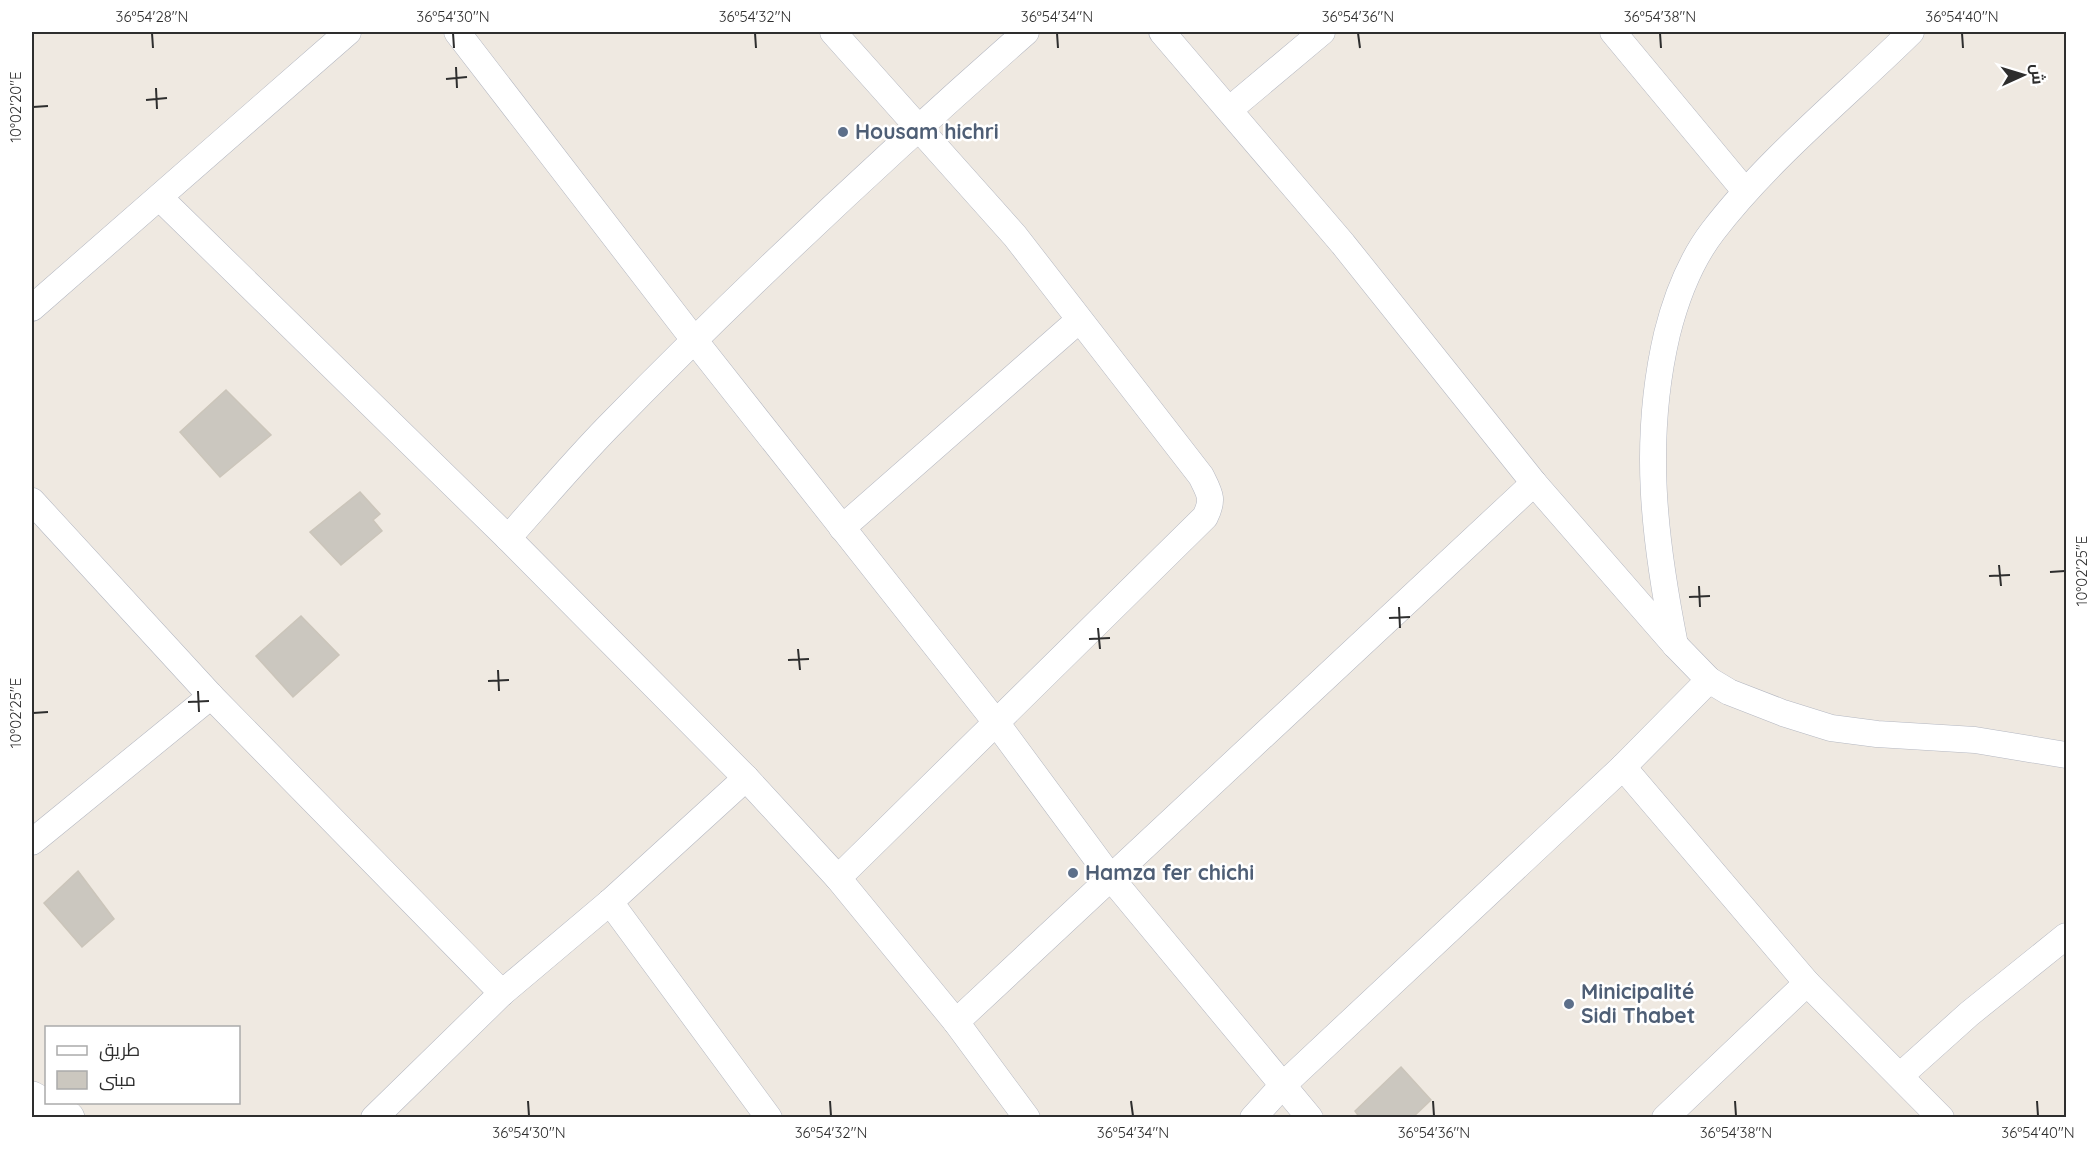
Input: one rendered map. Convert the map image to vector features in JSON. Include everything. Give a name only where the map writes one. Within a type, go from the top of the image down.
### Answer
[{"type":"street","points":[[32,308],[348,32]]},
{"type":"street","points":[[457,32],[695,341],[996,721],[1111,878],[1310,1118]]},
{"type":"street","points":[[832,32],[1015,236],[1201,476],[1209,491],[1212,504],[1205,518],[996,721],[838,879]]},
{"type":"street","points":[[507,538],[606,429],[695,341],[919,127],[1026,32]]},
{"type":"street","points":[[1162,32],[1343,244],[1534,483],[1675,645],[1709,680],[1740,696],[1831,728],[1877,734],[1975,740],[2067,755]]},
{"type":"street","points":[[1229,110],[1322,32]]},
{"type":"street","points":[[1613,32],[1745,191]]},
{"type":"street","points":[[1675,645],[1661,571],[1654,516],[1654,398],[1674,306],[1694,260],[1711,233],[1745,191],[1911,32]]},
{"type":"street","points":[[160,198],[507,538],[746,778],[838,879],[956,1022],[1027,1118]]},
{"type":"street","points":[[842,528],[1079,320]]},
{"type":"street","points":[[956,1022],[1534,483]]},
{"type":"street","points":[[32,501],[211,696],[502,993]]},
{"type":"street","points":[[1252,1118],[1282,1086],[1623,767],[1709,680]]},
{"type":"street","points":[[32,842],[211,696]]},
{"type":"street","points":[[1623,767],[1807,983],[1941,1118]]},
{"type":"street","points":[[374,1118],[502,993],[610,902],[746,778]]},
{"type":"street","points":[[610,902],[769,1118]]},
{"type":"street","points":[[1900,1075],[1969,1014],[2067,936]]},
{"type":"street","points":[[1665,1118],[1807,983]]},
{"type":"street","points":[[32,1098],[69,1118]]},
{"type":"building","points":[[226,390],[271,435],[220,477],[180,432]]},
{"type":"building","points":[[360,492],[380,514],[373,520],[382,531],[341,565],[310,532]]},
{"type":"building","points":[[301,616],[339,655],[293,697],[256,656]]},
{"type":"building","points":[[78,871],[114,919],[82,947],[44,903]]},
{"type":"building","points":[[1401,1067],[1431,1100],[1412,1118],[1360,1118],[1355,1111]]},
{"type":"place","name":"Housam hichri","points":[[843,132]]},
{"type":"place","name":"Hamza fer chichi","points":[[1073,873]]},
{"type":"place","name":"Minicipalité Sidi Thabet","points":[[1569,1004]]}]
